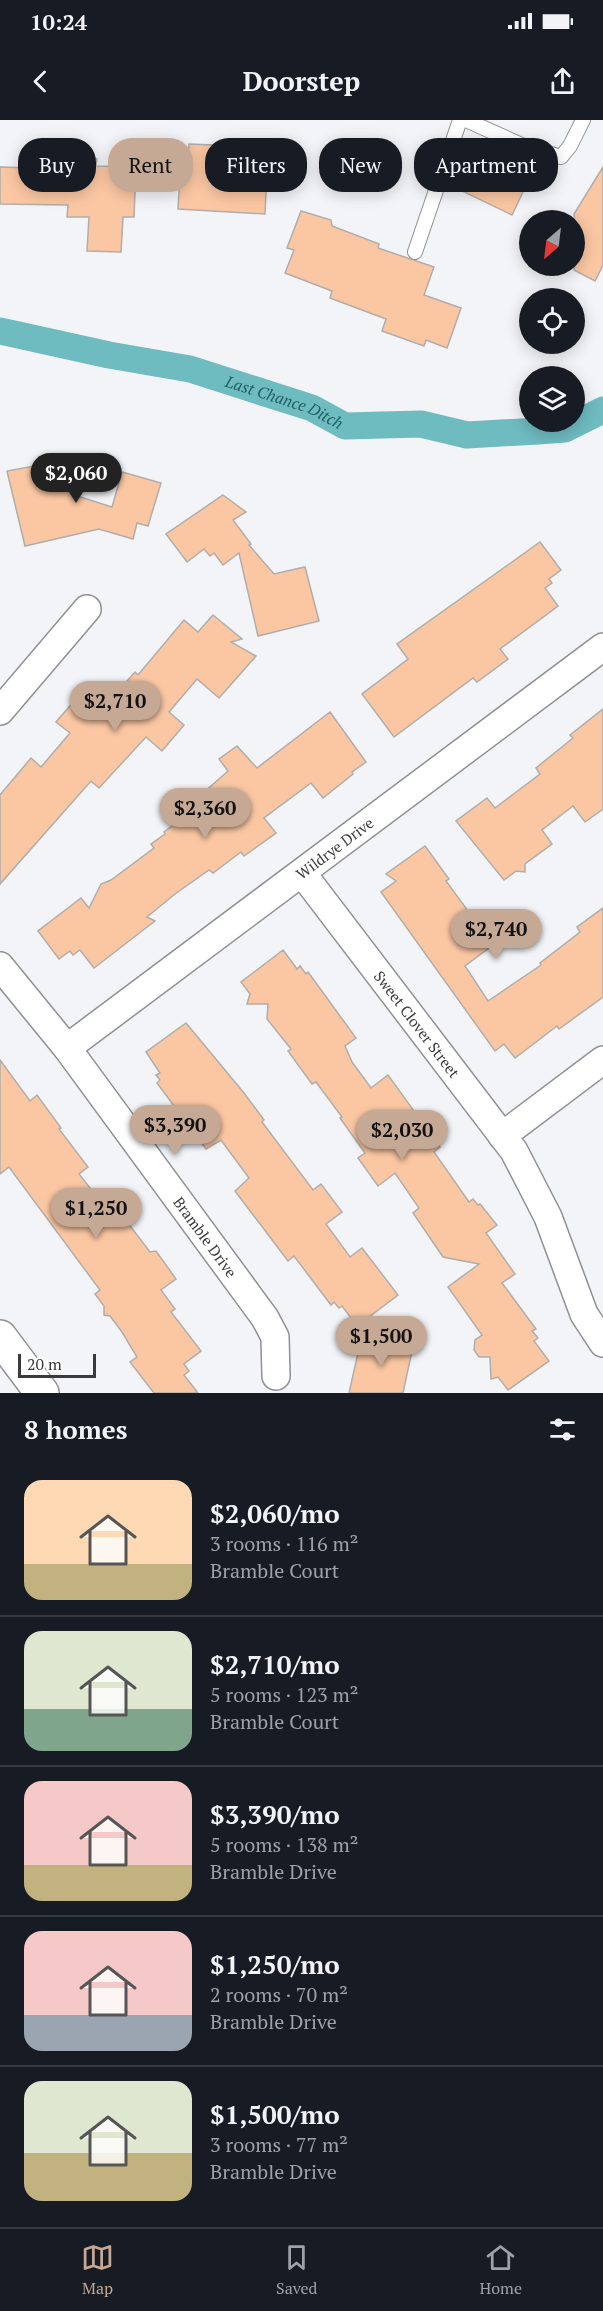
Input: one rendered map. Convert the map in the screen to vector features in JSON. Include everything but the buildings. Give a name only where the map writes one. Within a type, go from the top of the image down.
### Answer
[{"type":"main road","points":[[0,1336],[42,1393]]},
{"type":"street","points":[[0,711],[87,609]]},
{"type":"street","name":"Wildrye Drive","points":[[67,1048],[603,646]]},
{"type":"street","name":"Sweet Clover Street","points":[[302,873],[502,1136],[531,1179],[548,1217],[584,1314],[603,1343]]},
{"type":"street","name":"Bramble Drive","points":[[0,966],[67,1048],[265,1318],[275,1337],[276,1376]]},
{"type":"street","points":[[502,1136],[603,1060]]},
{"type":"lane","points":[[415,252],[460,120]]},
{"type":"lane","points":[[466,120],[526,147],[561,157],[570,146],[583,120]]},
{"type":"waterway","name":"Last Chance Ditch","points":[[0,331],[109,355],[190,369],[312,408],[345,426],[421,424],[467,435],[538,431],[565,429],[603,410]]}]
